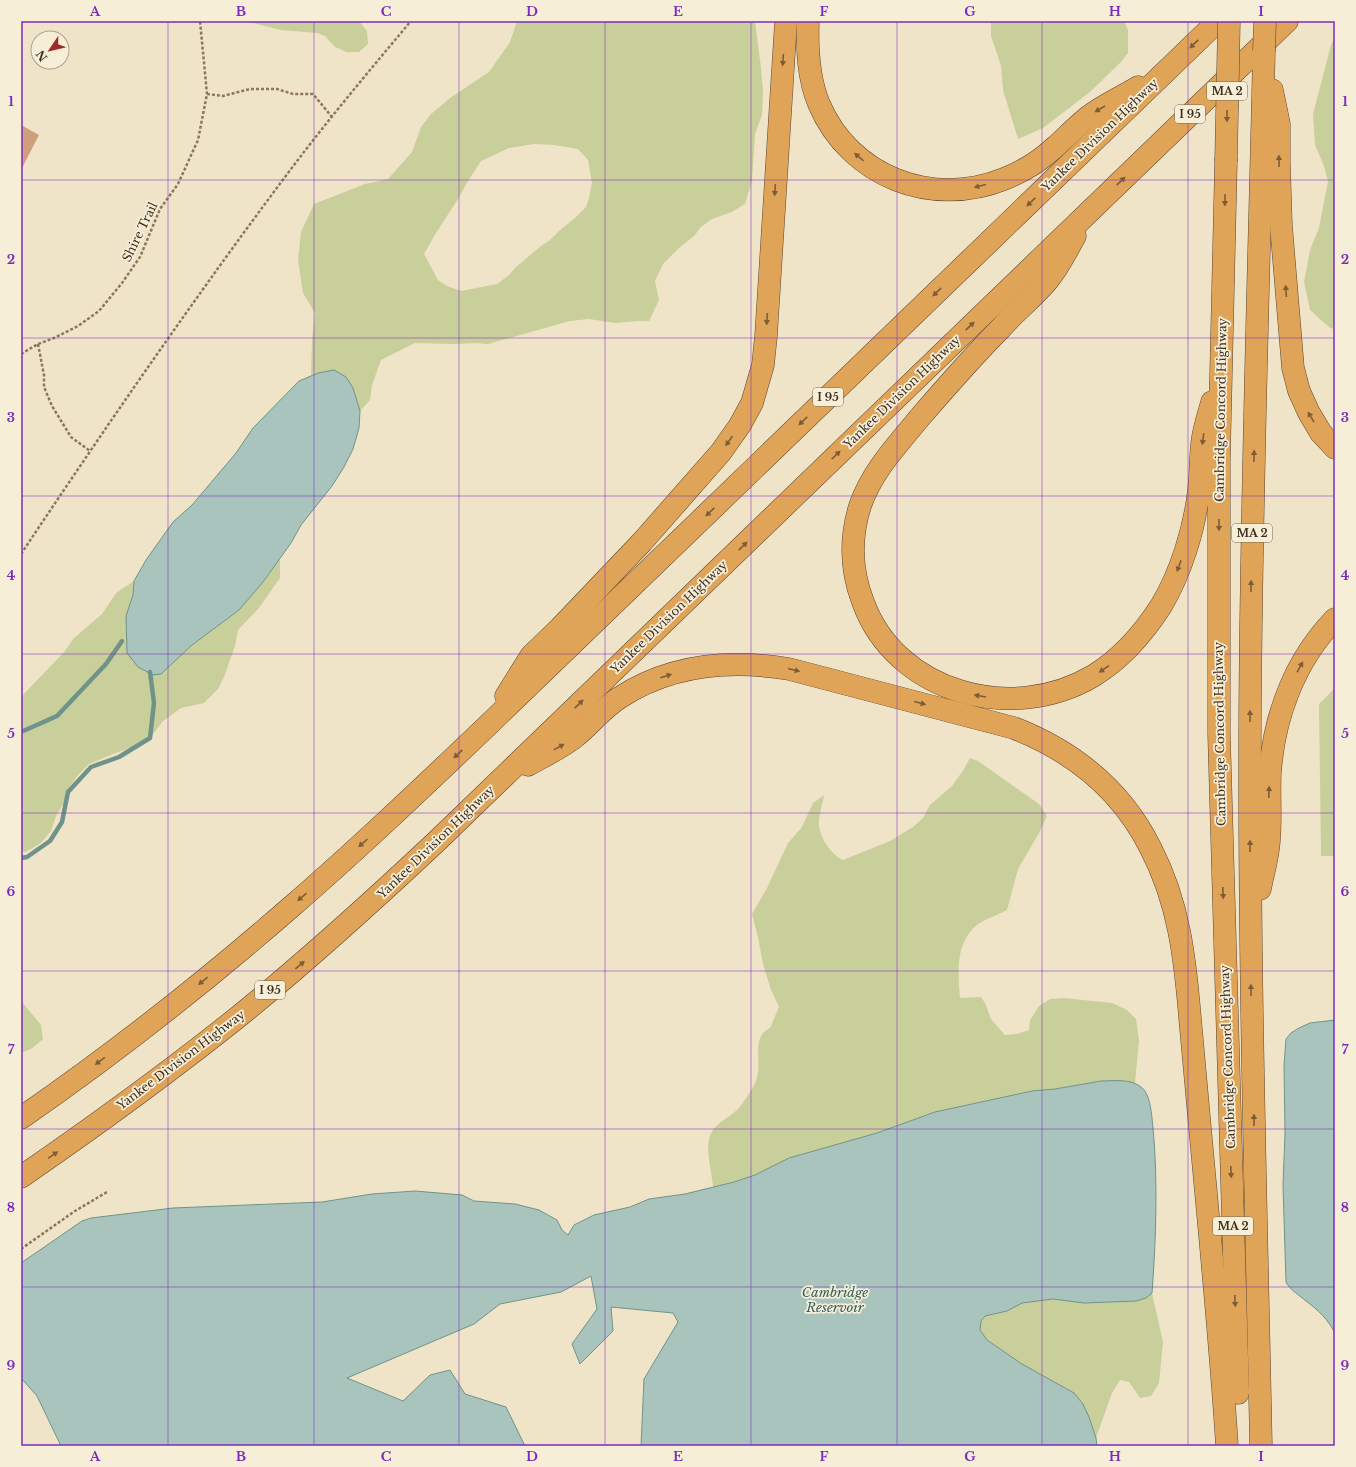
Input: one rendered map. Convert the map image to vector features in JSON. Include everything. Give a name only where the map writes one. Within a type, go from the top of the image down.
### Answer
[{"type":"highway","points":[[486,727],[531,656],[602,584],[699,478],[731,438],[752,403],[763,365],[766,336],[786,21]]},
{"type":"highway","points":[[808,21],[809,60],[814,91],[826,118],[842,141],[854,153],[878,171],[906,184],[936,190],[961,190],[976,188],[1020,172],[1054,148],[1089,116],[1170,68]]},
{"type":"highway","name":"Yankee Division Highway","points":[[21,1118],[121,1045],[249,944],[372,835],[486,727],[1218,21]]},
{"type":"highway","name":"Cambridge Concord Highway","points":[[1229,21],[1219,507],[1219,741],[1239,1446]]},
{"type":"highway","points":[[1265,21],[1264,51],[1269,119],[1279,124],[1281,225],[1293,368],[1299,391],[1308,413],[1321,433],[1335,448]]},
{"type":"highway","name":"Yankee Division Highway","points":[[21,1177],[150,1084],[237,1017],[363,911],[1287,21]]},
{"type":"highway","name":"Cambridge Concord Highway","points":[[1261,1446],[1250,941],[1251,599],[1269,119]]},
{"type":"highway","points":[[1093,208],[1049,279],[973,357],[896,446],[879,469],[861,503],[855,528],[853,555],[854,569],[860,594],[871,621],[884,642],[911,668],[943,686],[963,693],[1007,699],[1030,697],[1063,690],[1091,677],[1120,657],[1138,638],[1160,607],[1173,582],[1184,553],[1199,490],[1203,438],[1222,360]]},
{"type":"highway","points":[[1250,941],[1269,841],[1270,772],[1275,734],[1285,699],[1298,670],[1314,644],[1335,619]]},
{"type":"highway","points":[[500,780],[574,738],[610,704],[637,688],[657,679],[684,671],[711,665],[739,663],[789,669],[1014,728],[1039,738],[1064,752],[1100,779],[1129,811],[1150,847],[1168,887],[1179,928],[1192,1034],[1227,1446]]},
{"type":"highway","points":[[1255,1187],[1266,1237],[1272,1446]]},
{"type":"path","name":"Shire Trail","points":[[21,354],[38,344],[78,326],[99,311],[122,283],[140,257],[160,208],[178,184],[198,140],[206,94],[200,21]]},
{"type":"path","points":[[21,554],[169,337],[256,215],[288,172],[411,21]]},
{"type":"path","points":[[206,94],[222,96],[250,89],[277,89],[293,94],[313,94],[332,117]]},
{"type":"path","points":[[38,344],[44,387],[52,406],[71,437],[90,452]]},
{"type":"path","points":[[21,1249],[75,1211],[107,1192]]},
{"type":"green space","points":[[245,21],[359,21],[367,31],[368,44],[359,52],[346,52],[336,48],[325,36],[317,33],[281,30]]},
{"type":"green space","points":[[517,21],[755,21],[763,92],[762,115],[755,134],[752,181],[745,204],[732,212],[712,219],[701,227],[694,236],[663,264],[655,281],[659,300],[649,321],[615,323],[589,319],[570,321],[488,344],[415,343],[381,360],[372,385],[370,400],[360,411],[353,388],[318,373],[311,375],[312,340],[315,313],[303,293],[298,260],[301,232],[314,204],[365,184],[388,179],[412,152],[421,127],[431,114],[450,98],[489,72],[510,42]],"holes":[[[534,144],[554,145],[578,149],[588,160],[592,183],[586,207],[550,240],[497,284],[461,291],[447,286],[438,280],[424,254],[481,161],[509,148]]]},
{"type":"green space","points":[[991,21],[1124,21],[1128,30],[1128,53],[1121,62],[1090,92],[1043,128],[1018,139],[1003,90],[1001,66],[991,36]]},
{"type":"green space","points":[[1335,37],[1335,329],[1330,328],[1310,310],[1304,282],[1310,250],[1319,228],[1328,181],[1324,166],[1315,145],[1313,114],[1331,45]]},
{"type":"green space","points":[[280,558],[280,578],[259,608],[238,630],[235,646],[218,689],[204,703],[181,708],[163,721],[151,737],[135,746],[89,764],[78,775],[66,792],[64,803],[56,816],[51,831],[41,843],[26,852],[21,851],[21,697],[65,651],[73,639],[102,614],[116,593],[134,581],[133,595],[126,616],[161,674],[192,645],[239,610],[263,582]]},
{"type":"green space","points":[[1335,688],[1335,856],[1321,856],[1319,704]]},
{"type":"green space","points":[[970,758],[978,761],[1039,804],[1047,816],[1018,869],[1007,910],[977,925],[965,940],[961,949],[959,969],[960,998],[981,997],[991,1019],[1005,1035],[1017,1034],[1029,1030],[1030,1020],[1039,1006],[1050,999],[1064,998],[1112,1003],[1127,1010],[1136,1019],[1139,1041],[1135,1083],[1101,1081],[1055,1089],[1031,1091],[935,1112],[877,1133],[789,1158],[755,1175],[713,1187],[708,1150],[709,1139],[717,1125],[738,1109],[756,1081],[758,1074],[758,1051],[760,1038],[764,1032],[770,1028],[779,1007],[771,990],[763,964],[752,914],[767,888],[788,843],[802,827],[813,803],[824,795],[819,818],[819,826],[824,841],[834,854],[843,860],[890,841],[913,827],[923,818],[930,805],[952,786]]},
{"type":"green space","points":[[21,1001],[41,1025],[43,1039],[31,1049],[21,1053]]},
{"type":"green space","points":[[1152,1293],[1163,1342],[1159,1383],[1151,1396],[1140,1398],[1129,1382],[1120,1380],[1112,1393],[1096,1438],[1083,1404],[1074,1393],[1022,1364],[987,1340],[980,1330],[981,1321],[985,1316],[1007,1311],[1022,1303],[1053,1299],[1084,1303],[1118,1301],[1146,1298]]},
{"type":"water","points":[[334,370],[346,377],[353,388],[360,411],[359,428],[353,449],[332,486],[301,525],[291,543],[263,582],[239,610],[192,645],[161,674],[153,675],[138,667],[127,653],[126,616],[133,595],[134,581],[146,560],[173,522],[192,505],[236,453],[253,428],[299,381],[318,373]]},
{"type":"water","points":[[1335,1020],[1335,1334],[1330,1324],[1323,1316],[1292,1290],[1286,1282],[1283,1185],[1285,1133],[1284,1065],[1286,1039],[1291,1033],[1310,1023]]},
{"type":"water","name":"Cambridge Reservoir","points":[[1101,1081],[1128,1081],[1138,1085],[1147,1095],[1149,1102],[1155,1148],[1156,1189],[1155,1252],[1152,1293],[1146,1298],[1136,1301],[1084,1303],[1053,1299],[1022,1303],[1007,1311],[985,1316],[981,1321],[980,1330],[987,1340],[1022,1364],[1074,1393],[1083,1404],[1089,1417],[1097,1446],[641,1446],[644,1379],[678,1322],[673,1313],[611,1307],[613,1331],[580,1364],[572,1344],[597,1309],[591,1276],[561,1292],[500,1304],[474,1324],[347,1378],[403,1401],[430,1375],[450,1370],[465,1394],[506,1407],[525,1446],[61,1446],[37,1396],[21,1378],[21,1263],[82,1221],[91,1218],[173,1208],[322,1202],[372,1194],[415,1191],[462,1195],[474,1201],[515,1204],[539,1210],[557,1220],[562,1230],[568,1235],[574,1225],[594,1215],[630,1207],[649,1199],[685,1194],[734,1182],[755,1175],[789,1158],[877,1133],[935,1112],[1032,1091],[1055,1089]]},
{"type":"building","points":[[21,125],[39,135],[21,170]]},
{"type":"waterway","points":[[21,732],[57,716],[106,664],[122,641]]},
{"type":"waterway","points":[[21,858],[27,857],[50,841],[62,822],[68,792],[91,767],[119,757],[150,738],[154,703],[150,672]]}]
